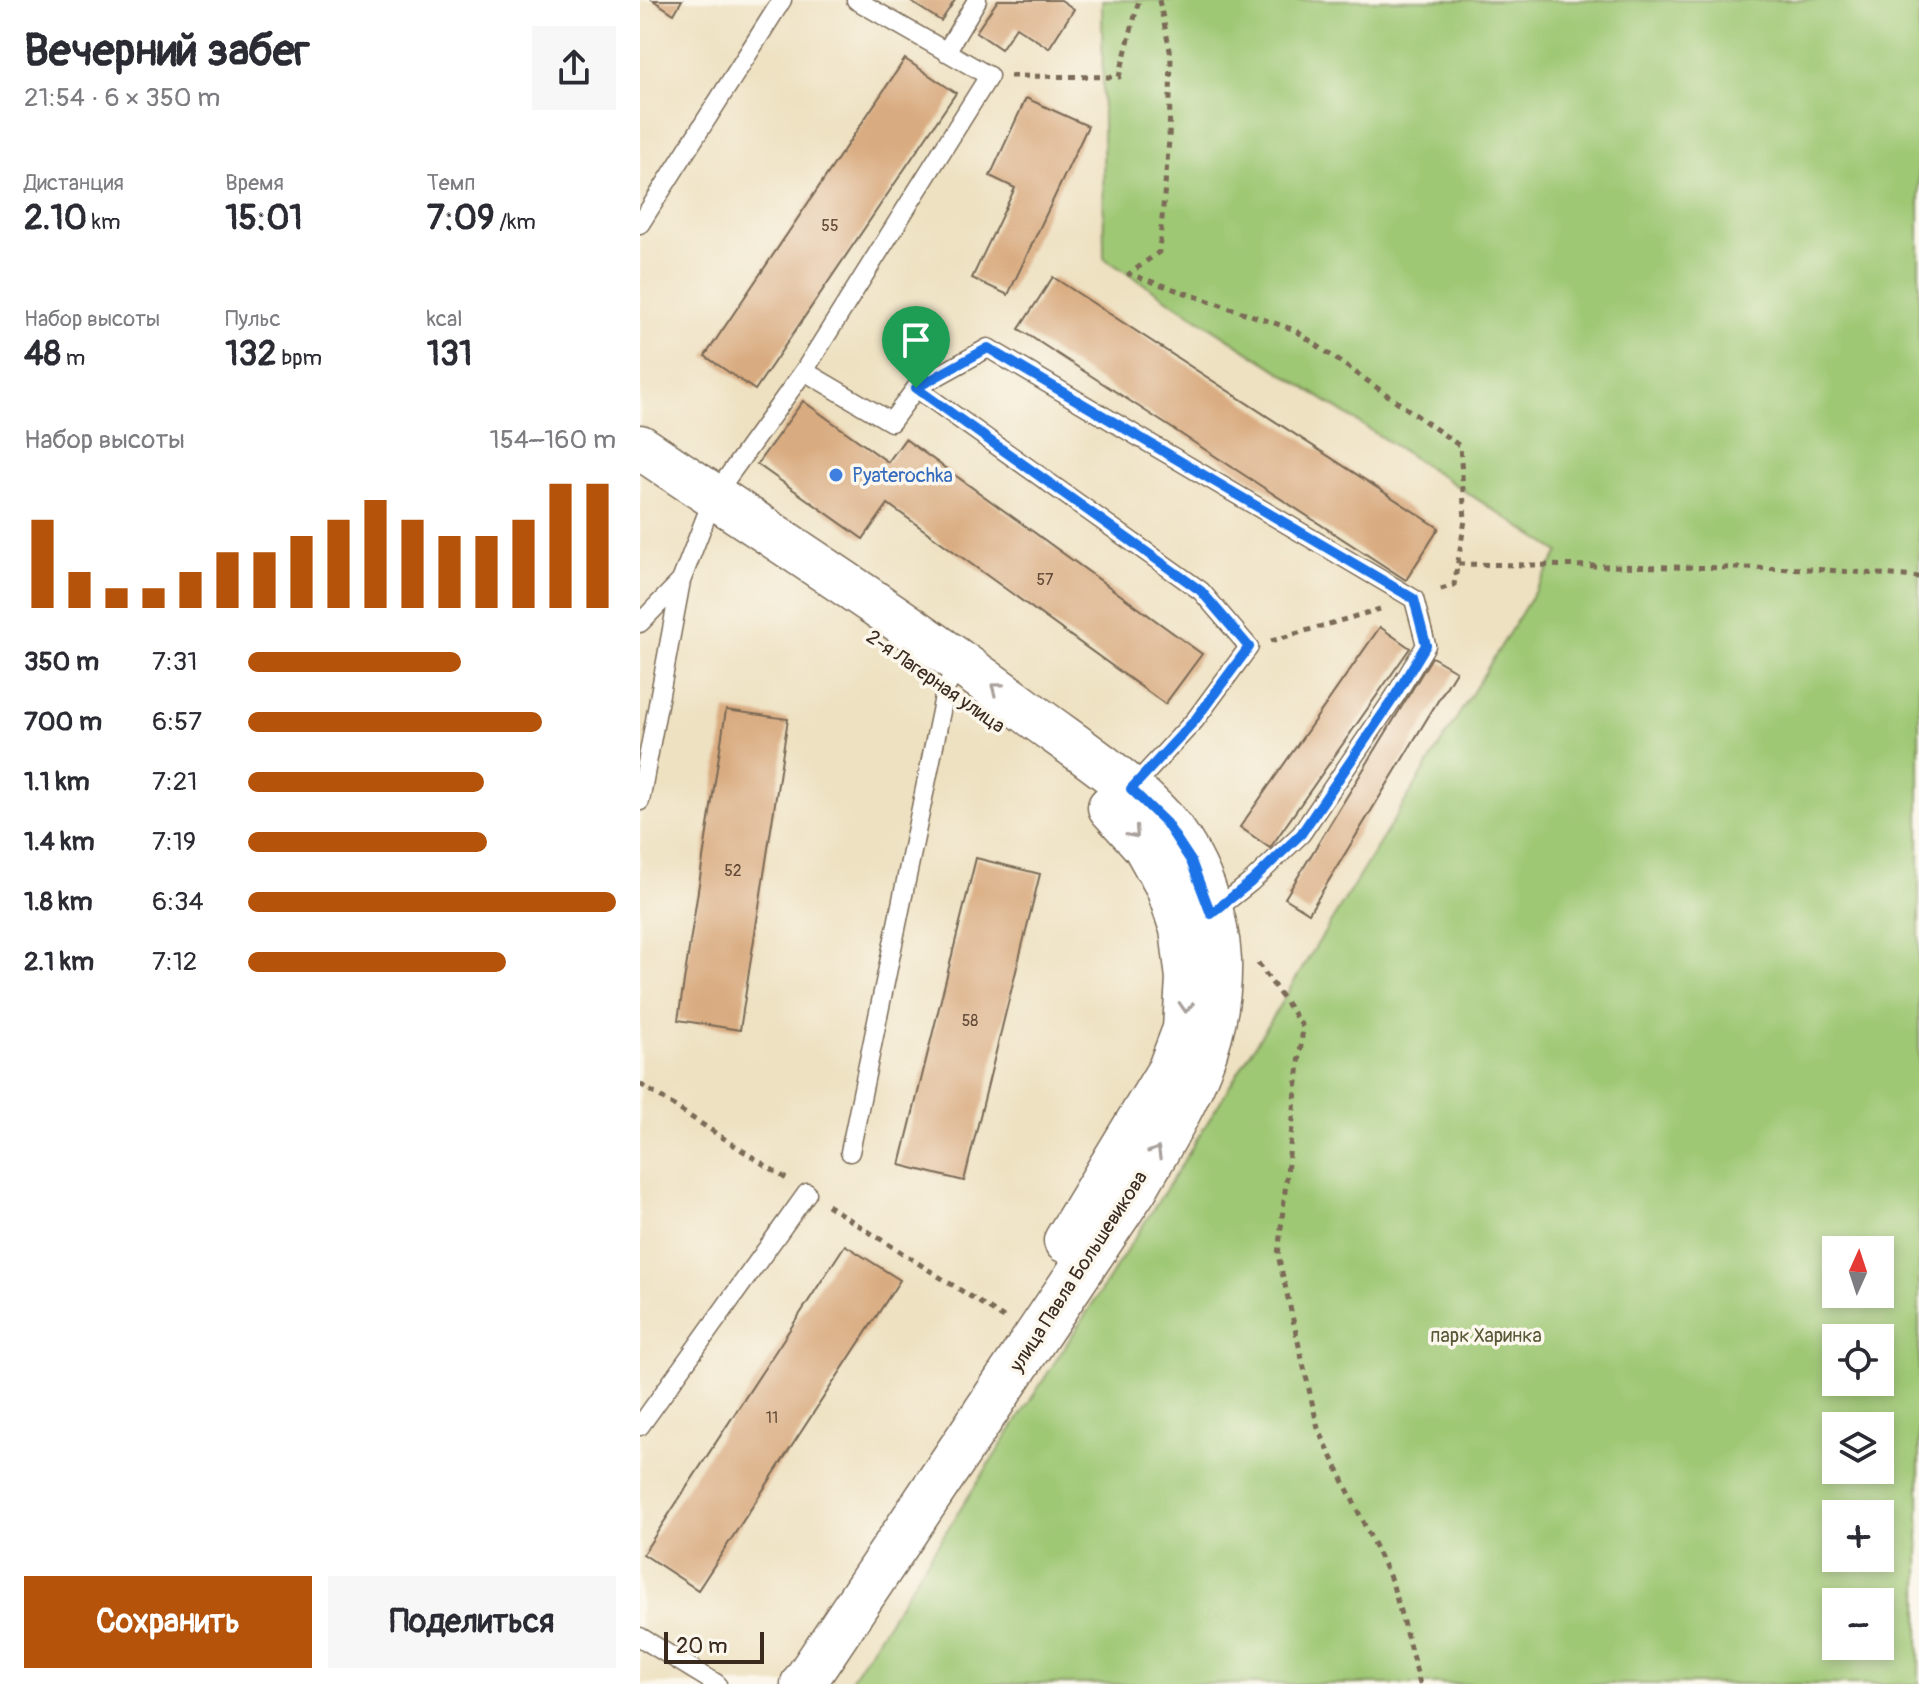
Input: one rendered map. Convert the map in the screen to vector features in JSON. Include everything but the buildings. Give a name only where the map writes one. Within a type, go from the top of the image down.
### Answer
[{"type":"main road","name":"2-я Лагерная улица","points":[[640,447],[709,508],[1131,789],[1166,823]]},
{"type":"main road","name":"2-я Лагерная улица","points":[[640,477],[709,508]]},
{"type":"main road","name":"2-я Лагерная улица","points":[[954,674],[1108,805],[1145,846],[1168,887],[1196,921]]},
{"type":"main road","name":"улица Павла Большевикова","points":[[769,1684],[1015,1324],[1169,1071],[1185,1029],[1196,921],[1191,861],[1166,823]]},
{"type":"main road","name":"улица Павла Большевикова","points":[[803,1684],[1135,1189],[1174,1120],[1202,1063],[1218,1001],[1219,958],[1196,921]]},
{"type":"lane","points":[[640,224],[782,0]]},
{"type":"lane","points":[[640,801],[681,581],[709,508],[804,371],[989,76],[856,0]]},
{"type":"lane","points":[[946,52],[977,0]]},
{"type":"lane","points":[[804,371],[891,422],[916,388],[988,348],[1414,599],[1426,645],[1395,696],[1301,834],[1251,882],[1196,921]]},
{"type":"lane","points":[[916,388],[1201,591],[1249,647],[1195,720],[1131,789]]},
{"type":"lane","points":[[643,613],[681,581]]},
{"type":"lane","points":[[850,1152],[954,674]]},
{"type":"lane","points":[[640,1426],[807,1193]]},
{"type":"lane","points":[[640,1637],[717,1684]]},
{"type":"path","points":[[989,76],[1119,77],[1139,0]]},
{"type":"path","points":[[1159,0],[1171,55],[1164,215],[1159,252],[1129,274],[1295,330],[1460,446],[1465,520],[1454,585],[1249,647]]},
{"type":"path","points":[[1458,564],[1813,569],[1919,577]]},
{"type":"path","points":[[1250,953],[1303,1027],[1278,1255],[1318,1428],[1392,1582],[1420,1684]]},
{"type":"path","points":[[640,1084],[1015,1324]]},
{"type":"green space","name":"парк Харинка","points":[[1102,0],[1919,0],[1919,1684],[848,1684],[1170,1183],[1559,552],[1104,258]]},
{"type":"place","name":"Pyaterochka","points":[[836,475]]},
{"type":"route","points":[[988,348],[1414,599],[1426,645],[1395,696],[1301,834],[1251,882],[1211,914],[1191,861],[1166,823],[1131,789],[1195,720],[1249,647],[1201,591],[916,388],[988,348]]}]
